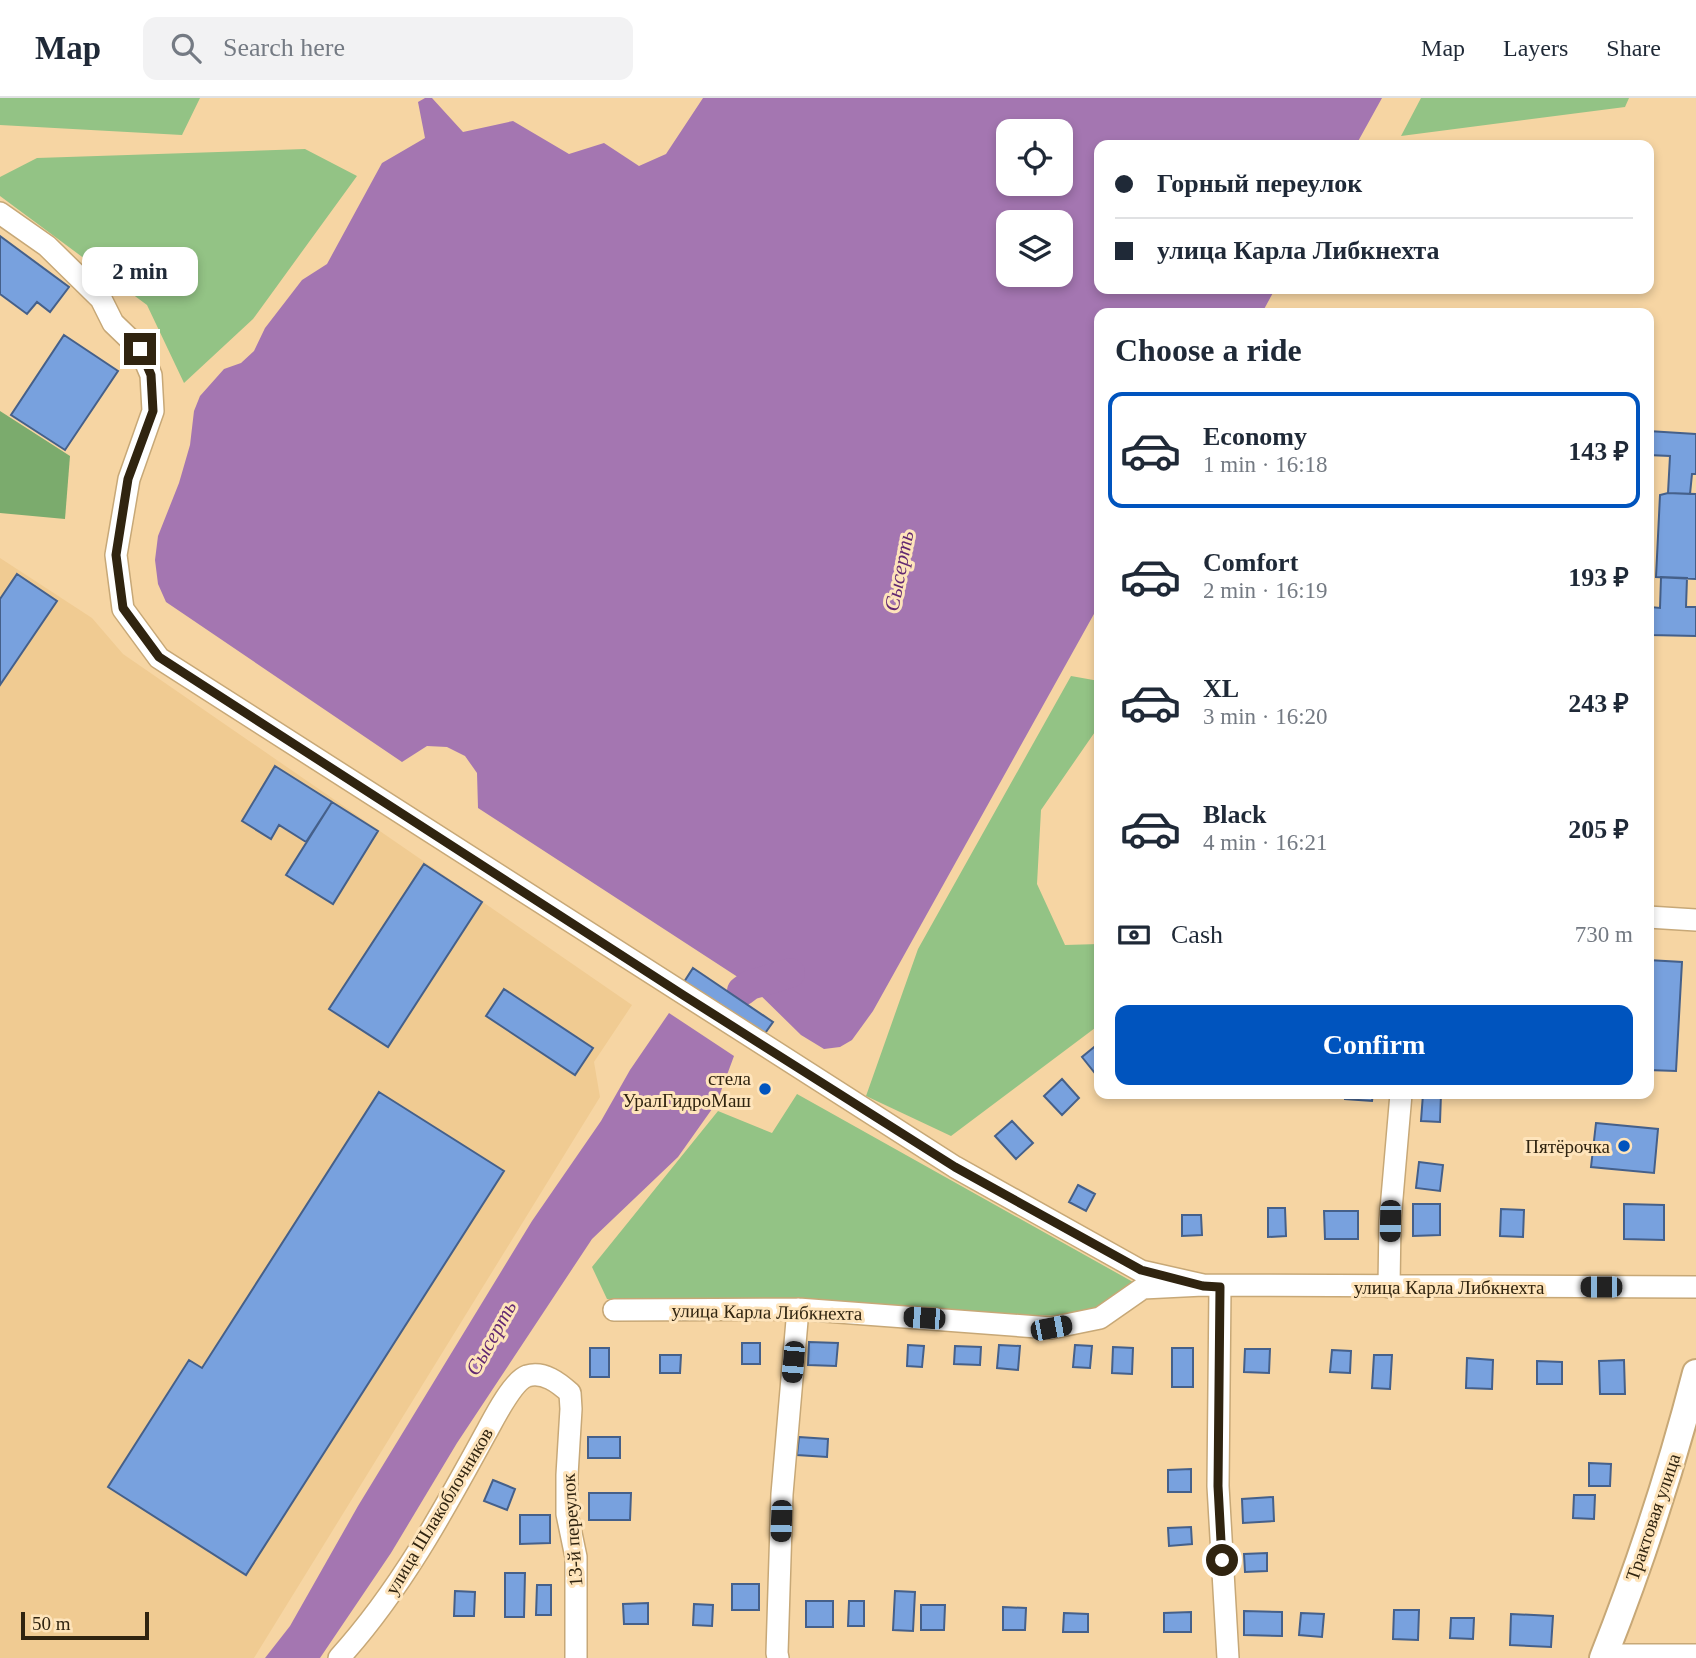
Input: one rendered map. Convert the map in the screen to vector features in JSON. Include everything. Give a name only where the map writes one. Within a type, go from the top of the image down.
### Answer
[{"type":"main road","name":"Трактовая улица","points":[[1603,1657],[1676,1448],[1696,1373]]},
{"type":"street","name":"улица Карла Либкнехта","points":[[0,213],[47,246],[101,299],[113,323],[140,349],[151,375],[153,411],[128,479],[116,555],[123,608],[159,657],[955,1167],[1141,1270],[1211,1286]]},
{"type":"street","points":[[1654,917],[1696,920]]},
{"type":"street","points":[[1389,1287],[1390,1221],[1401,1099]]},
{"type":"street","points":[[1211,1286],[1218,1486],[1228,1658]]},
{"type":"street","name":"улица Карла Либкнехта","points":[[614,1310],[798,1309],[1051,1328],[1100,1318],[1143,1288],[1696,1287]]},
{"type":"street","points":[[779,1658],[782,1494],[798,1309]]},
{"type":"street","name":"улица Шлакоблочников","points":[[339,1658],[394,1589],[517,1383],[527,1376],[543,1376]]},
{"type":"street","name":"13-й переулок","points":[[543,1376],[570,1393],[567,1475],[568,1514],[576,1557],[576,1658]]},
{"type":"street","points":[[1603,1657],[1696,1655]]},
{"type":"shaded area","points":[[0,558],[92,618],[123,654],[632,1005],[594,1062],[600,1097],[254,1658],[0,1658]]},
{"type":"green space","points":[[0,98],[200,98],[182,135],[0,125]]},
{"type":"green space","points":[[1421,98],[1629,98],[1625,107],[1401,136]]},
{"type":"green space","points":[[305,149],[357,176],[253,319],[184,383],[147,305],[0,196],[0,177],[37,158]]},
{"type":"green space","points":[[0,411],[70,456],[65,519],[0,513]]},
{"type":"green space","points":[[1071,676],[1094,680],[1094,733],[1041,810],[1037,884],[1065,945],[1094,944],[1094,1029],[951,1136],[866,1096],[918,949]]},
{"type":"green space","points":[[797,1094],[1133,1282],[1108,1303],[1077,1316],[1018,1315],[868,1304],[607,1299],[592,1267],[718,1111],[772,1133]]},
{"type":"water","points":[[425,98],[432,98],[463,132],[513,121],[569,154],[604,143],[639,166],[666,154],[703,98],[1382,98],[1359,140],[1094,140],[1094,294],[1272,294],[1265,308],[1094,308],[1094,614],[873,1011],[852,1040],[840,1047],[824,1049],[801,1035],[750,985],[478,808],[477,773],[465,756],[447,747],[427,746],[402,762],[166,602],[158,584],[155,560],[158,536],[179,483],[190,445],[194,411],[200,396],[224,369],[241,363],[254,351],[265,328],[302,280],[327,264],[382,163],[425,138],[418,102]]},
{"type":"water","points":[[669,1013],[734,1056],[717,1102],[678,1157],[592,1239],[457,1443],[391,1553],[320,1658],[265,1658],[290,1626],[358,1506],[532,1221],[601,1121],[630,1070]]},
{"type":"building","points":[[0,236],[69,287],[50,312],[37,302],[27,314],[0,294]]},
{"type":"building","points":[[64,335],[118,371],[65,450],[11,415]]},
{"type":"building","points":[[1654,431],[1696,434],[1696,474],[1692,474],[1690,494],[1668,493],[1670,456],[1654,455]]},
{"type":"building","points":[[1696,494],[1696,579],[1656,577],[1660,495]]},
{"type":"building","points":[[17,574],[57,601],[0,685],[0,599]]},
{"type":"building","points":[[1661,577],[1687,578],[1686,607],[1696,607],[1696,636],[1654,635],[1654,607],[1660,608]]},
{"type":"building","points":[[275,766],[332,802],[306,842],[279,825],[271,839],[242,821]]},
{"type":"building","points":[[332,802],[378,831],[333,904],[286,875]]},
{"type":"building","points":[[424,864],[482,902],[388,1047],[329,1009]]},
{"type":"building","points":[[1654,960],[1682,962],[1676,1071],[1654,1070]]},
{"type":"building","points":[[693,968],[773,1022],[763,1036],[684,982]]},
{"type":"building","points":[[504,989],[593,1048],[575,1075],[486,1016]]},
{"type":"building","points":[[1094,1047],[1094,1072],[1082,1057]]},
{"type":"building","points":[[1062,1079],[1079,1098],[1062,1115],[1044,1096]]},
{"type":"building","points":[[379,1092],[504,1171],[246,1575],[108,1487],[189,1360],[202,1368]]},
{"type":"building","points":[[1423,1099],[1441,1099],[1440,1122],[1421,1121]]},
{"type":"building","points":[[1012,1121],[1033,1143],[1016,1159],[995,1136]]},
{"type":"building","points":[[1596,1123],[1658,1129],[1654,1173],[1591,1167]]},
{"type":"building","points":[[1419,1162],[1443,1165],[1440,1191],[1416,1188]]},
{"type":"building","points":[[1078,1185],[1095,1194],[1086,1211],[1069,1202]]},
{"type":"building","points":[[1413,1204],[1440,1204],[1440,1235],[1413,1236]]},
{"type":"building","points":[[1624,1204],[1664,1205],[1664,1240],[1624,1239]]},
{"type":"building","points":[[1268,1208],[1285,1208],[1286,1236],[1268,1237]]},
{"type":"building","points":[[1501,1209],[1524,1210],[1523,1237],[1500,1236]]},
{"type":"building","points":[[1324,1211],[1358,1211],[1358,1239],[1325,1239]]},
{"type":"building","points":[[1182,1215],[1201,1215],[1202,1235],[1182,1236]]},
{"type":"building","points":[[809,1342],[838,1343],[836,1366],[808,1365]]},
{"type":"building","points":[[742,1343],[760,1343],[760,1364],[742,1364]]},
{"type":"building","points":[[908,1345],[924,1346],[922,1367],[907,1366]]},
{"type":"building","points":[[999,1345],[1020,1346],[1018,1370],[997,1368]]},
{"type":"building","points":[[1075,1345],[1092,1346],[1090,1368],[1073,1367]]},
{"type":"building","points":[[955,1346],[981,1347],[980,1365],[954,1364]]},
{"type":"building","points":[[1113,1347],[1133,1348],[1132,1374],[1112,1373]]},
{"type":"building","points":[[590,1348],[609,1348],[609,1377],[590,1377]]},
{"type":"building","points":[[1172,1348],[1193,1348],[1193,1387],[1172,1387]]},
{"type":"building","points":[[1245,1349],[1270,1349],[1269,1373],[1244,1372]]},
{"type":"building","points":[[1332,1350],[1351,1351],[1350,1373],[1330,1372]]},
{"type":"building","points":[[660,1355],[681,1355],[680,1373],[660,1373]]},
{"type":"building","points":[[1374,1355],[1392,1355],[1390,1389],[1372,1388]]},
{"type":"building","points":[[1467,1358],[1493,1360],[1492,1389],[1466,1388]]},
{"type":"building","points":[[1624,1360],[1625,1394],[1600,1394],[1599,1361]]},
{"type":"building","points":[[1537,1361],[1562,1362],[1562,1384],[1537,1384]]},
{"type":"building","points":[[588,1437],[620,1437],[620,1458],[588,1458]]},
{"type":"building","points":[[799,1437],[828,1439],[827,1457],[797,1455]]},
{"type":"building","points":[[1589,1463],[1611,1464],[1610,1486],[1589,1486]]},
{"type":"building","points":[[1191,1469],[1191,1492],[1168,1492],[1168,1470]]},
{"type":"building","points":[[493,1480],[515,1489],[507,1510],[484,1501]]},
{"type":"building","points":[[589,1493],[631,1493],[630,1520],[589,1520]]},
{"type":"building","points":[[1574,1495],[1595,1495],[1594,1519],[1573,1518]]},
{"type":"building","points":[[1273,1497],[1274,1521],[1243,1523],[1242,1499]]},
{"type":"building","points":[[520,1515],[550,1515],[550,1543],[520,1544]]},
{"type":"building","points":[[1191,1527],[1192,1544],[1169,1546],[1168,1528]]},
{"type":"building","points":[[1267,1553],[1267,1571],[1245,1572],[1244,1554]]},
{"type":"building","points":[[505,1573],[525,1573],[524,1617],[505,1617]]},
{"type":"building","points":[[732,1584],[759,1584],[759,1610],[732,1610]]},
{"type":"building","points":[[537,1585],[551,1585],[551,1615],[536,1615]]},
{"type":"building","points":[[455,1591],[475,1592],[474,1616],[454,1616]]},
{"type":"building","points":[[895,1591],[915,1592],[913,1631],[893,1630]]},
{"type":"building","points":[[806,1601],[833,1601],[833,1627],[806,1627]]},
{"type":"building","points":[[849,1601],[864,1601],[864,1626],[848,1626]]},
{"type":"building","points":[[648,1603],[648,1624],[624,1624],[623,1604]]},
{"type":"building","points":[[694,1604],[713,1605],[712,1626],[693,1625]]},
{"type":"building","points":[[921,1605],[945,1605],[944,1630],[921,1630]]},
{"type":"building","points":[[1003,1607],[1026,1608],[1025,1630],[1003,1630]]},
{"type":"building","points":[[1394,1610],[1419,1610],[1418,1640],[1393,1639]]},
{"type":"building","points":[[1244,1611],[1282,1612],[1282,1636],[1244,1635]]},
{"type":"building","points":[[1191,1612],[1191,1632],[1164,1632],[1164,1613]]},
{"type":"building","points":[[1064,1613],[1088,1614],[1088,1632],[1063,1632]]},
{"type":"building","points":[[1301,1613],[1324,1614],[1322,1637],[1299,1635]]},
{"type":"building","points":[[1511,1614],[1553,1616],[1551,1647],[1510,1645]]},
{"type":"building","points":[[1451,1618],[1474,1618],[1473,1639],[1450,1638]]},
{"type":"waterway","name":"Сысерть","points":[[742,991],[750,985],[790,973]]},
{"type":"place","name":"стела УралГидроМаш","points":[[765,1089]]},
{"type":"place","name":"Пятёрочка","points":[[1624,1146]]},
{"type":"route","points":[[140,349],[151,375],[153,411],[128,479],[116,555],[123,608],[159,657],[955,1167],[1141,1270],[1203,1286],[1220,1287],[1218,1486],[1222,1560]]}]
